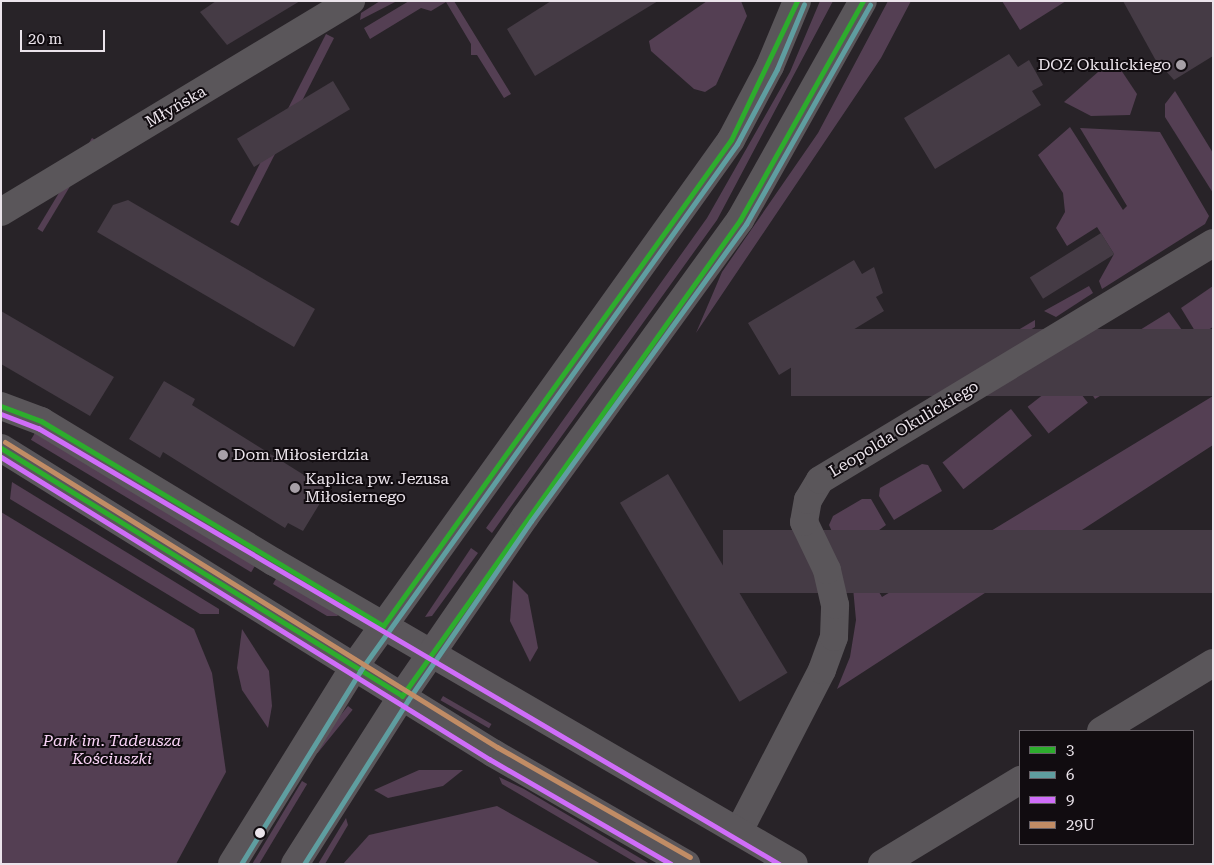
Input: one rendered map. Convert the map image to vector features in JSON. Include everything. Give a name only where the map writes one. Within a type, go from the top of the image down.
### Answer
[{"type":"street","name":"Młyńska","points":[[1,212],[351,1]]},
{"type":"street","points":[[232,864],[354,667],[731,140],[770,66],[797,1]]},
{"type":"street","points":[[295,864],[402,696],[740,220],[864,1]]},
{"type":"street","name":"Leopolda Okulickiego","points":[[739,830],[822,670],[834,637],[835,605],[827,570],[804,522],[808,500],[820,480],[1213,243]]},
{"type":"street","points":[[1,393],[42,420],[383,626],[739,830],[794,864]]},
{"type":"street","points":[[1,406],[42,420]]},
{"type":"street","points":[[1,448],[354,667],[686,864]]},
{"type":"street","points":[[1102,730],[1213,663]]},
{"type":"street","points":[[882,864],[1019,781]]},
{"type":"green space","points":[[380,1],[397,1],[360,20],[361,13]]},
{"type":"green space","points":[[409,1],[454,1],[511,94],[504,98],[477,55],[471,55],[471,44],[446,2],[431,11],[421,8],[370,39],[364,28]]},
{"type":"green space","points":[[707,1],[741,1],[747,16],[716,85],[705,92],[694,89],[651,51],[649,41]]},
{"type":"green space","points":[[820,1],[833,1],[717,220],[492,533],[486,528],[707,218],[790,72]]},
{"type":"green space","points":[[888,1],[911,1],[881,58],[696,333],[722,272],[818,133]]},
{"type":"green space","points":[[1002,1],[1066,1],[1020,30]]},
{"type":"green space","points":[[326,34],[334,38],[238,226],[230,222]]},
{"type":"green space","points":[[1111,68],[1121,70],[1137,94],[1130,115],[1091,116],[1064,102],[1098,72]]},
{"type":"green space","points":[[1175,91],[1213,153],[1213,193],[1165,117],[1165,104]]},
{"type":"green space","points":[[1070,127],[1123,210],[1127,206],[1080,128],[1160,132],[1209,216],[1205,224],[1102,289],[1099,281],[1114,254],[1097,227],[1067,246],[1056,228],[1065,212],[1063,193],[1038,155]]},
{"type":"green space","points":[[92,138],[97,141],[43,232],[37,229]]},
{"type":"green space","points":[[1089,286],[1093,293],[1056,317],[1044,311]]},
{"type":"green space","points":[[1213,286],[1213,327],[1198,336],[1181,308]]},
{"type":"green space","points":[[1169,312],[1190,341],[1095,399],[1079,374],[1080,367]]},
{"type":"green space","points":[[1035,320],[1035,327],[969,366],[972,357]]},
{"type":"green space","points":[[1067,376],[1088,403],[1049,434],[1028,407]]},
{"type":"green space","points":[[1213,396],[1213,445],[837,689],[850,657],[856,620],[852,577],[829,525],[833,516],[862,499],[871,499],[886,525],[853,549],[882,597]]},
{"type":"green space","points":[[1011,409],[1032,436],[963,489],[942,463]]},
{"type":"green space","points":[[35,433],[255,565],[251,572],[31,440]]},
{"type":"green space","points":[[922,464],[928,465],[942,491],[894,520],[879,496],[880,488]]},
{"type":"green space","points":[[12,482],[219,609],[219,614],[200,614],[10,499]]},
{"type":"green space","name":"Park im. Tadeusza Kościuszki","points":[[1,512],[194,629],[212,673],[226,772],[176,864],[1,864]]},
{"type":"green space","points":[[471,548],[478,553],[432,616],[425,617]]},
{"type":"green space","points":[[277,577],[338,616],[327,616],[273,584]]},
{"type":"green space","points":[[513,580],[528,595],[538,648],[530,662],[510,621]]},
{"type":"green space","points":[[242,629],[269,671],[272,706],[268,728],[242,690],[237,668]]},
{"type":"green space","points":[[443,696],[491,724],[489,728],[440,700]]},
{"type":"green space","points":[[348,706],[353,710],[317,753],[313,750]]},
{"type":"green space","points":[[419,770],[463,770],[443,786],[388,798],[374,790]]},
{"type":"green space","points":[[499,777],[524,789],[650,864],[638,864],[502,784]]},
{"type":"green space","points":[[302,781],[307,784],[259,864],[252,864]]},
{"type":"green space","points":[[497,806],[601,864],[343,864],[369,835]]},
{"type":"green space","points":[[346,818],[348,825],[325,864],[318,864]]},
{"type":"building","points":[[216,1],[300,1],[227,45],[200,12]]},
{"type":"building","points":[[551,1],[658,1],[535,76],[507,29]]},
{"type":"building","points":[[1123,1],[1213,1],[1213,56],[1174,80],[1155,59]]},
{"type":"building","points":[[1009,54],[1018,67],[1029,60],[1043,85],[1032,91],[1041,105],[935,169],[904,118]]},
{"type":"building","points":[[333,81],[350,109],[254,167],[237,139]]},
{"type":"building","points":[[128,200],[315,309],[294,347],[97,232],[113,205]]},
{"type":"building","points":[[1101,233],[1114,254],[1043,299],[1030,278]]},
{"type":"building","points":[[854,260],[862,274],[874,267],[883,293],[876,297],[884,311],[779,375],[748,323]]},
{"type":"building","points":[[1,311],[114,377],[90,416],[1,364]]},
{"type":"building","points":[[791,329],[1213,329],[1213,396],[791,396]]},
{"type":"building","name":"Dom Miłosierdzia","points":[[164,381],[195,399],[192,405],[328,490],[303,531],[288,523],[285,528],[163,452],[160,458],[129,439]]},
{"type":"building","points":[[668,474],[787,673],[739,702],[620,503]]},
{"type":"building","points":[[723,530],[1213,530],[1213,593],[723,593]]},
{"type":"transit line","name":"3","points":[[1,406],[41,421],[383,626],[731,140],[797,1]]},
{"type":"transit line","name":"3","points":[[1,448],[402,696],[740,220],[863,1]]},
{"type":"transit line","name":"6","points":[[241,864],[360,671],[737,144],[777,69],[804,4]]},
{"type":"transit line","name":"6","points":[[304,864],[408,700],[531,521],[746,224],[870,5]]},
{"type":"transit line","name":"9","points":[[1,414],[38,428],[779,864]]},
{"type":"transit line","name":"29U","points":[[5,442],[497,747],[690,857]]},
{"type":"transit line","name":"9","points":[[1,457],[489,759],[671,864]]},
{"type":"place","name":"DOZ Okulickiego","points":[[1181,65]]},
{"type":"place","name":"Dom Miłosierdzia","points":[[223,455]]},
{"type":"place","name":"Kaplica pw. Jezusa Miłosiernego","points":[[295,488]]}]
